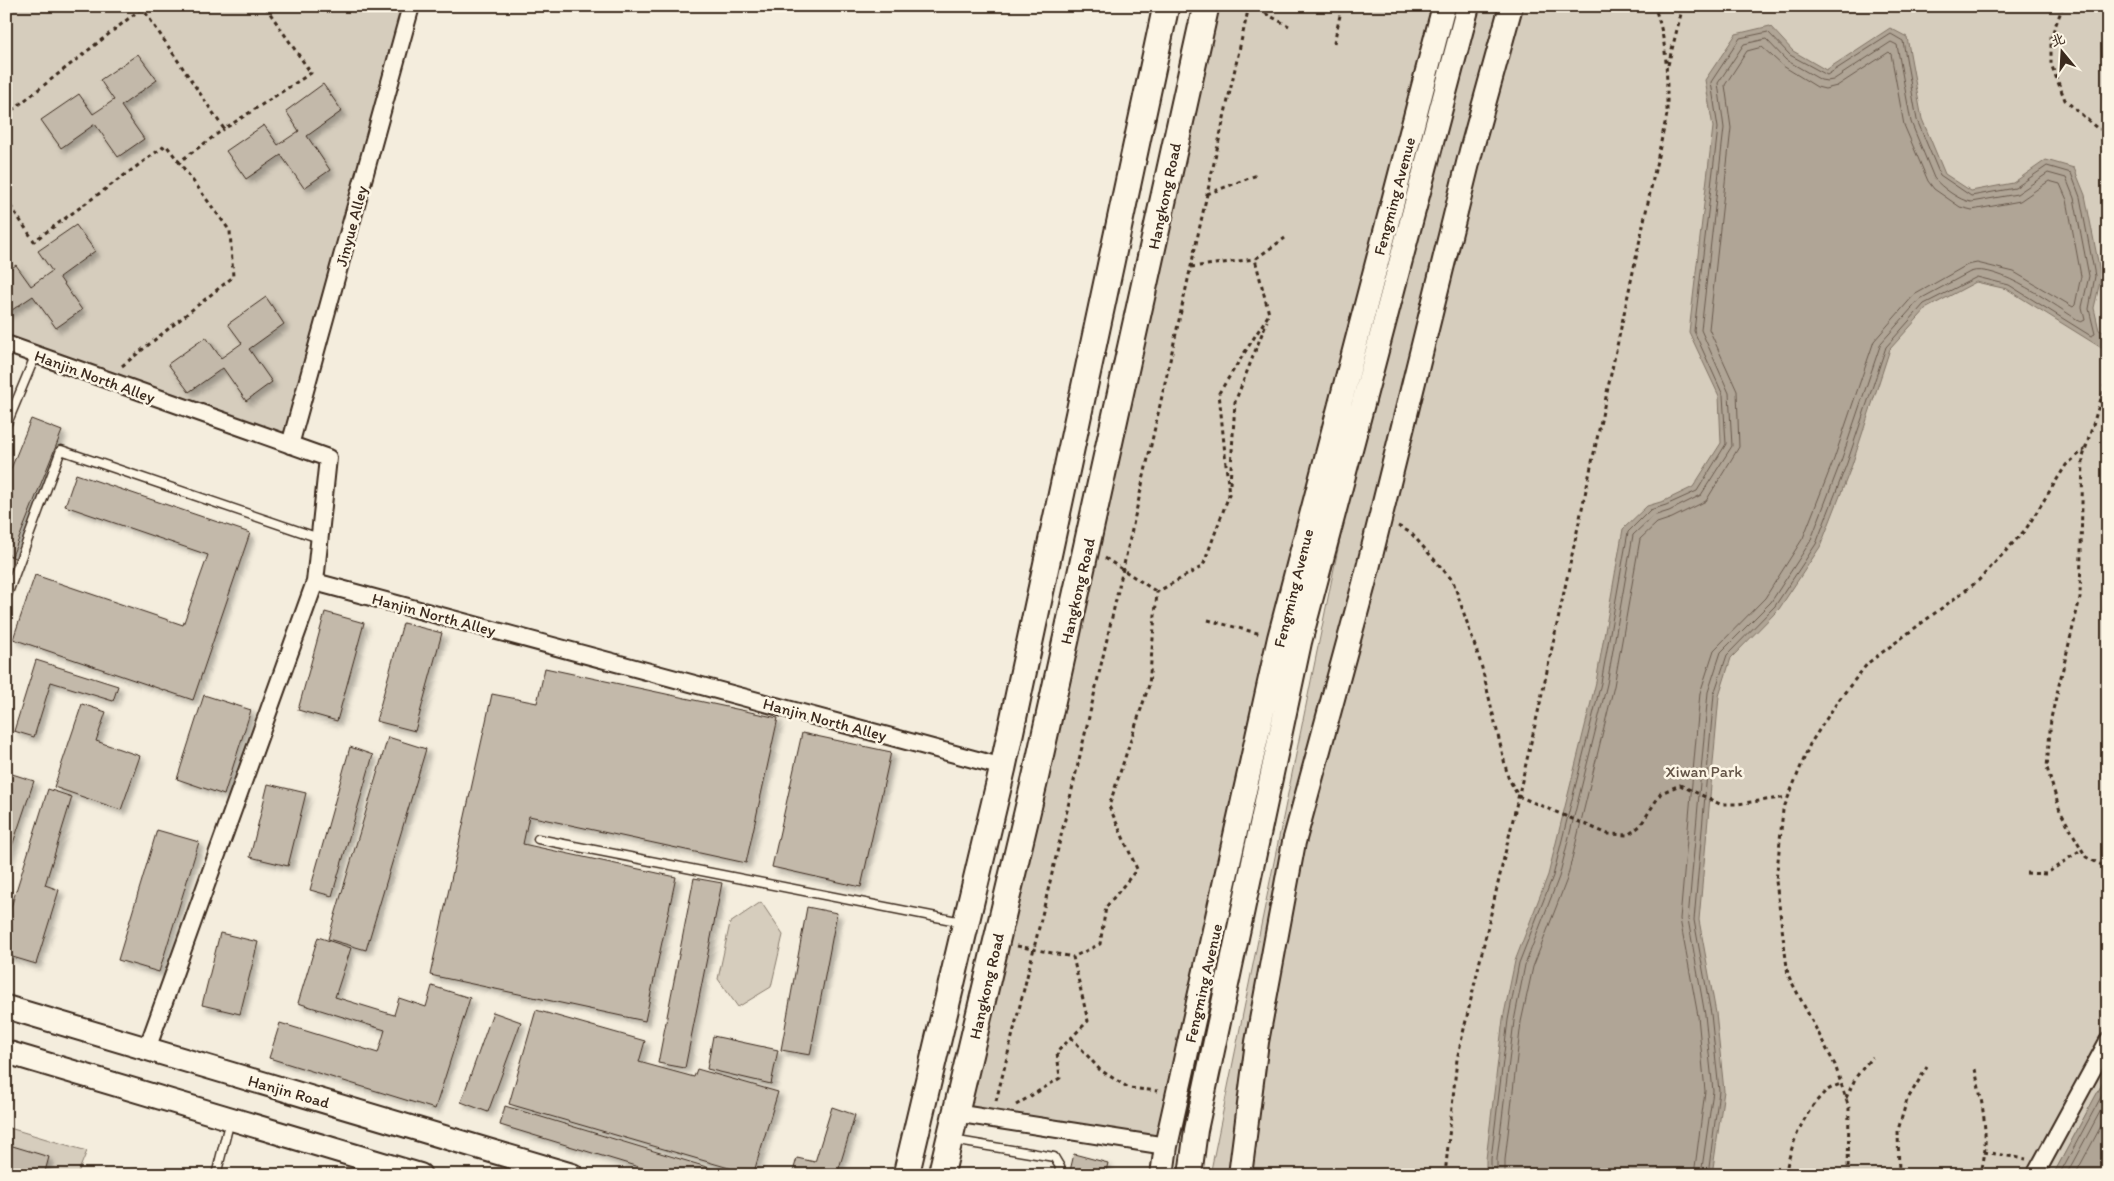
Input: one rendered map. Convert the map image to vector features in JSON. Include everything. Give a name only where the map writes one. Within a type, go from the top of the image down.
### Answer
[{"type":"main road","name":"Hangkong Road","points":[[906,1174],[1004,766],[1166,6]]},
{"type":"main road","name":"Hangkong Road","points":[[941,1175],[1087,545],[1206,6]]},
{"type":"main road","name":"Fengming Avenue","points":[[1162,1175],[1166,1146],[1279,638],[1444,6]]},
{"type":"main road","name":"Fengming Avenue","points":[[1190,1175],[1196,1130],[1300,642],[1468,6]]},
{"type":"main road","points":[[1240,1175],[1257,1042],[1294,842],[1380,517],[1471,151],[1511,6]]},
{"type":"main road","name":"Hanjin Road","points":[[6,1007],[572,1175]]},
{"type":"main road","points":[[6,1052],[420,1175]]},
{"type":"street","name":"Jinyue Alley","points":[[290,445],[411,6]]},
{"type":"street","name":"Hanjin North Alley","points":[[6,344],[328,458],[315,582],[1004,766]]},
{"type":"street","points":[[147,1049],[315,582]]},
{"type":"street","points":[[2039,1168],[2108,1041]]},
{"type":"street","points":[[955,1113],[1166,1146]]},
{"type":"lane","points":[[6,426],[36,354]]},
{"type":"lane","points":[[6,598],[61,450],[320,538]]},
{"type":"lane","points":[[538,839],[966,923]]},
{"type":"lane","points":[[216,1175],[231,1118]]},
{"type":"lane","points":[[949,1139],[1054,1158],[1060,1167],[1059,1175]]},
{"type":"path","points":[[179,162],[224,129],[311,73],[265,6]]},
{"type":"path","points":[[992,1119],[1035,949],[1250,6],[1289,26]]},
{"type":"path","points":[[1334,43],[1342,6]]},
{"type":"path","points":[[1445,1175],[1457,1059],[1518,796],[1667,114],[1668,68],[1660,24],[1654,6]]},
{"type":"path","points":[[1668,68],[1683,6]]},
{"type":"path","points":[[2063,6],[2051,36],[2051,64],[2065,100],[2098,129],[2108,130]]},
{"type":"path","points":[[6,116],[141,7],[224,129]]},
{"type":"path","points":[[6,199],[34,241],[166,145],[230,231],[233,277],[106,379]]},
{"type":"path","points":[[1207,194],[1257,175]]},
{"type":"path","points":[[1190,267],[1255,259],[1285,238]]},
{"type":"path","points":[[1157,592],[1203,566],[1229,495],[1236,402],[1269,314],[1255,259]]},
{"type":"path","points":[[1229,495],[1219,393],[1269,314]]},
{"type":"path","points":[[2108,376],[2083,457],[2080,598],[2051,718],[2047,768],[2060,812],[2086,857],[2108,868]]},
{"type":"path","points":[[1848,1175],[1848,1108],[1846,1099],[1835,1065],[1788,975],[1776,881],[1783,810],[1810,744],[1838,701],[1868,663],[1978,581],[2026,530],[2066,465],[2085,449]]},
{"type":"path","points":[[1380,517],[1411,533],[1452,581],[1481,664],[1508,777],[1518,796],[1608,834],[1628,835],[1640,826],[1661,793],[1680,785],[1720,804],[1737,804],[1788,796]]},
{"type":"path","points":[[1087,545],[1157,592]]},
{"type":"path","points":[[996,942],[1073,957],[1100,944],[1106,907],[1137,869],[1109,806],[1149,685],[1157,592]]},
{"type":"path","points":[[1208,620],[1279,638]]},
{"type":"path","points":[[2026,873],[2046,874],[2082,849]]},
{"type":"path","points":[[992,1119],[1060,1078],[1057,1052],[1088,1021],[1073,957]]},
{"type":"path","points":[[1072,1037],[1100,1070],[1129,1088],[1178,1093]]},
{"type":"path","points":[[1846,1099],[1856,1077],[1872,1057]]},
{"type":"path","points":[[1899,1175],[1898,1130],[1907,1100],[1928,1067]]},
{"type":"path","points":[[1975,1069],[1983,1108],[1984,1164],[1980,1175]]},
{"type":"path","points":[[1787,1166],[1794,1138],[1810,1112],[1824,1092],[1841,1084]]},
{"type":"path","points":[[1984,1152],[2039,1168]]},
{"type":"green space","points":[[6,6],[407,6],[287,435],[6,339]]},
{"type":"green space","points":[[1205,6],[1444,6],[1166,1146],[955,1113]]},
{"type":"green space","name":"Xiwan Park","points":[[1449,6],[2108,6],[2108,1073],[2053,1175],[1210,1175]]},
{"type":"green space","points":[[761,902],[783,935],[771,987],[738,1007],[718,979],[730,923]]},
{"type":"green space","points":[[6,1127],[87,1151],[77,1175],[6,1175]]},
{"type":"water","points":[[1770,26],[1793,51],[1826,70],[1890,28],[1907,37],[1922,119],[1945,174],[1971,191],[2013,183],[2046,160],[2074,168],[2085,195],[2101,277],[2094,308],[2099,330],[2108,334],[2108,352],[2007,289],[1976,282],[1927,308],[1890,349],[1852,465],[1820,547],[1779,609],[1731,658],[1719,696],[1699,920],[1716,1013],[1724,1091],[1712,1175],[1486,1175],[1486,1159],[1503,1019],[1515,961],[1548,875],[1596,682],[1623,529],[1647,506],[1664,501],[1693,487],[1721,443],[1719,396],[1689,332],[1713,127],[1705,80],[1736,34]]},
{"type":"water","points":[[2108,1073],[2108,1175],[2053,1175]]},
{"type":"building","points":[[138,54],[157,80],[121,106],[144,139],[118,157],[95,124],[61,148],[41,120],[79,94],[93,114],[114,100],[100,80]]},
{"type":"building","points":[[323,84],[342,111],[307,136],[330,170],[304,188],[281,155],[246,179],[226,151],[264,125],[278,145],[299,131],[286,111]]},
{"type":"building","points":[[76,225],[95,251],[59,277],[82,310],[56,328],[33,296],[6,314],[6,272],[16,265],[31,286],[52,271],[38,251]]},
{"type":"building","points":[[266,297],[284,324],[249,349],[272,382],[246,401],[223,368],[189,392],[168,364],[206,337],[221,358],[242,343],[228,324]]},
{"type":"building","points":[[31,419],[62,431],[12,556],[6,554],[6,481]]},
{"type":"building","points":[[76,474],[250,533],[193,700],[13,639],[35,575],[183,625],[208,555],[65,506]]},
{"type":"building","points":[[6,554],[17,559],[6,586]]},
{"type":"building","points":[[325,612],[364,623],[337,721],[298,710]]},
{"type":"building","points":[[403,623],[442,633],[415,731],[376,721]]},
{"type":"building","points":[[36,660],[118,686],[113,701],[51,682],[34,737],[14,731]]},
{"type":"building","points":[[545,668],[778,718],[746,863],[529,816],[523,844],[676,877],[645,1021],[430,975],[492,694],[537,703]]},
{"type":"building","points":[[204,695],[251,710],[224,795],[177,779]]},
{"type":"building","points":[[82,704],[106,712],[96,741],[140,756],[121,810],[54,787]]},
{"type":"building","points":[[802,733],[891,752],[861,887],[772,867]]},
{"type":"building","points":[[388,737],[426,749],[366,950],[328,939]]},
{"type":"building","points":[[350,747],[373,755],[332,896],[310,890]]},
{"type":"building","points":[[6,772],[34,781],[6,864]]},
{"type":"building","points":[[268,784],[306,793],[288,866],[250,857]]},
{"type":"building","points":[[48,789],[72,797],[45,885],[59,890],[36,964],[6,955],[6,923]]},
{"type":"building","points":[[157,830],[199,842],[159,972],[118,960]]},
{"type":"building","points":[[694,878],[722,883],[685,1068],[658,1063]]},
{"type":"building","points":[[807,907],[837,913],[810,1055],[781,1050]]},
{"type":"building","points":[[220,933],[258,942],[240,1014],[202,1005]]},
{"type":"building","points":[[318,937],[351,948],[335,997],[394,1015],[399,998],[426,1007],[432,986],[470,998],[435,1109],[269,1058],[280,1023],[378,1053],[385,1030],[298,1003]]},
{"type":"building","points":[[536,1010],[645,1041],[639,1062],[694,1077],[697,1069],[778,1092],[753,1175],[509,1104]]},
{"type":"building","points":[[493,1012],[521,1022],[488,1112],[461,1102]]},
{"type":"building","points":[[713,1036],[778,1050],[771,1084],[707,1069]]},
{"type":"building","points":[[505,1106],[733,1175],[665,1175],[500,1125]]},
{"type":"building","points":[[832,1107],[855,1115],[837,1175],[792,1175],[797,1158],[815,1162]]},
{"type":"building","points":[[6,1144],[49,1157],[44,1175],[6,1175]]},
{"type":"building","points":[[1074,1154],[1108,1163],[1105,1175],[1069,1175]]}]
